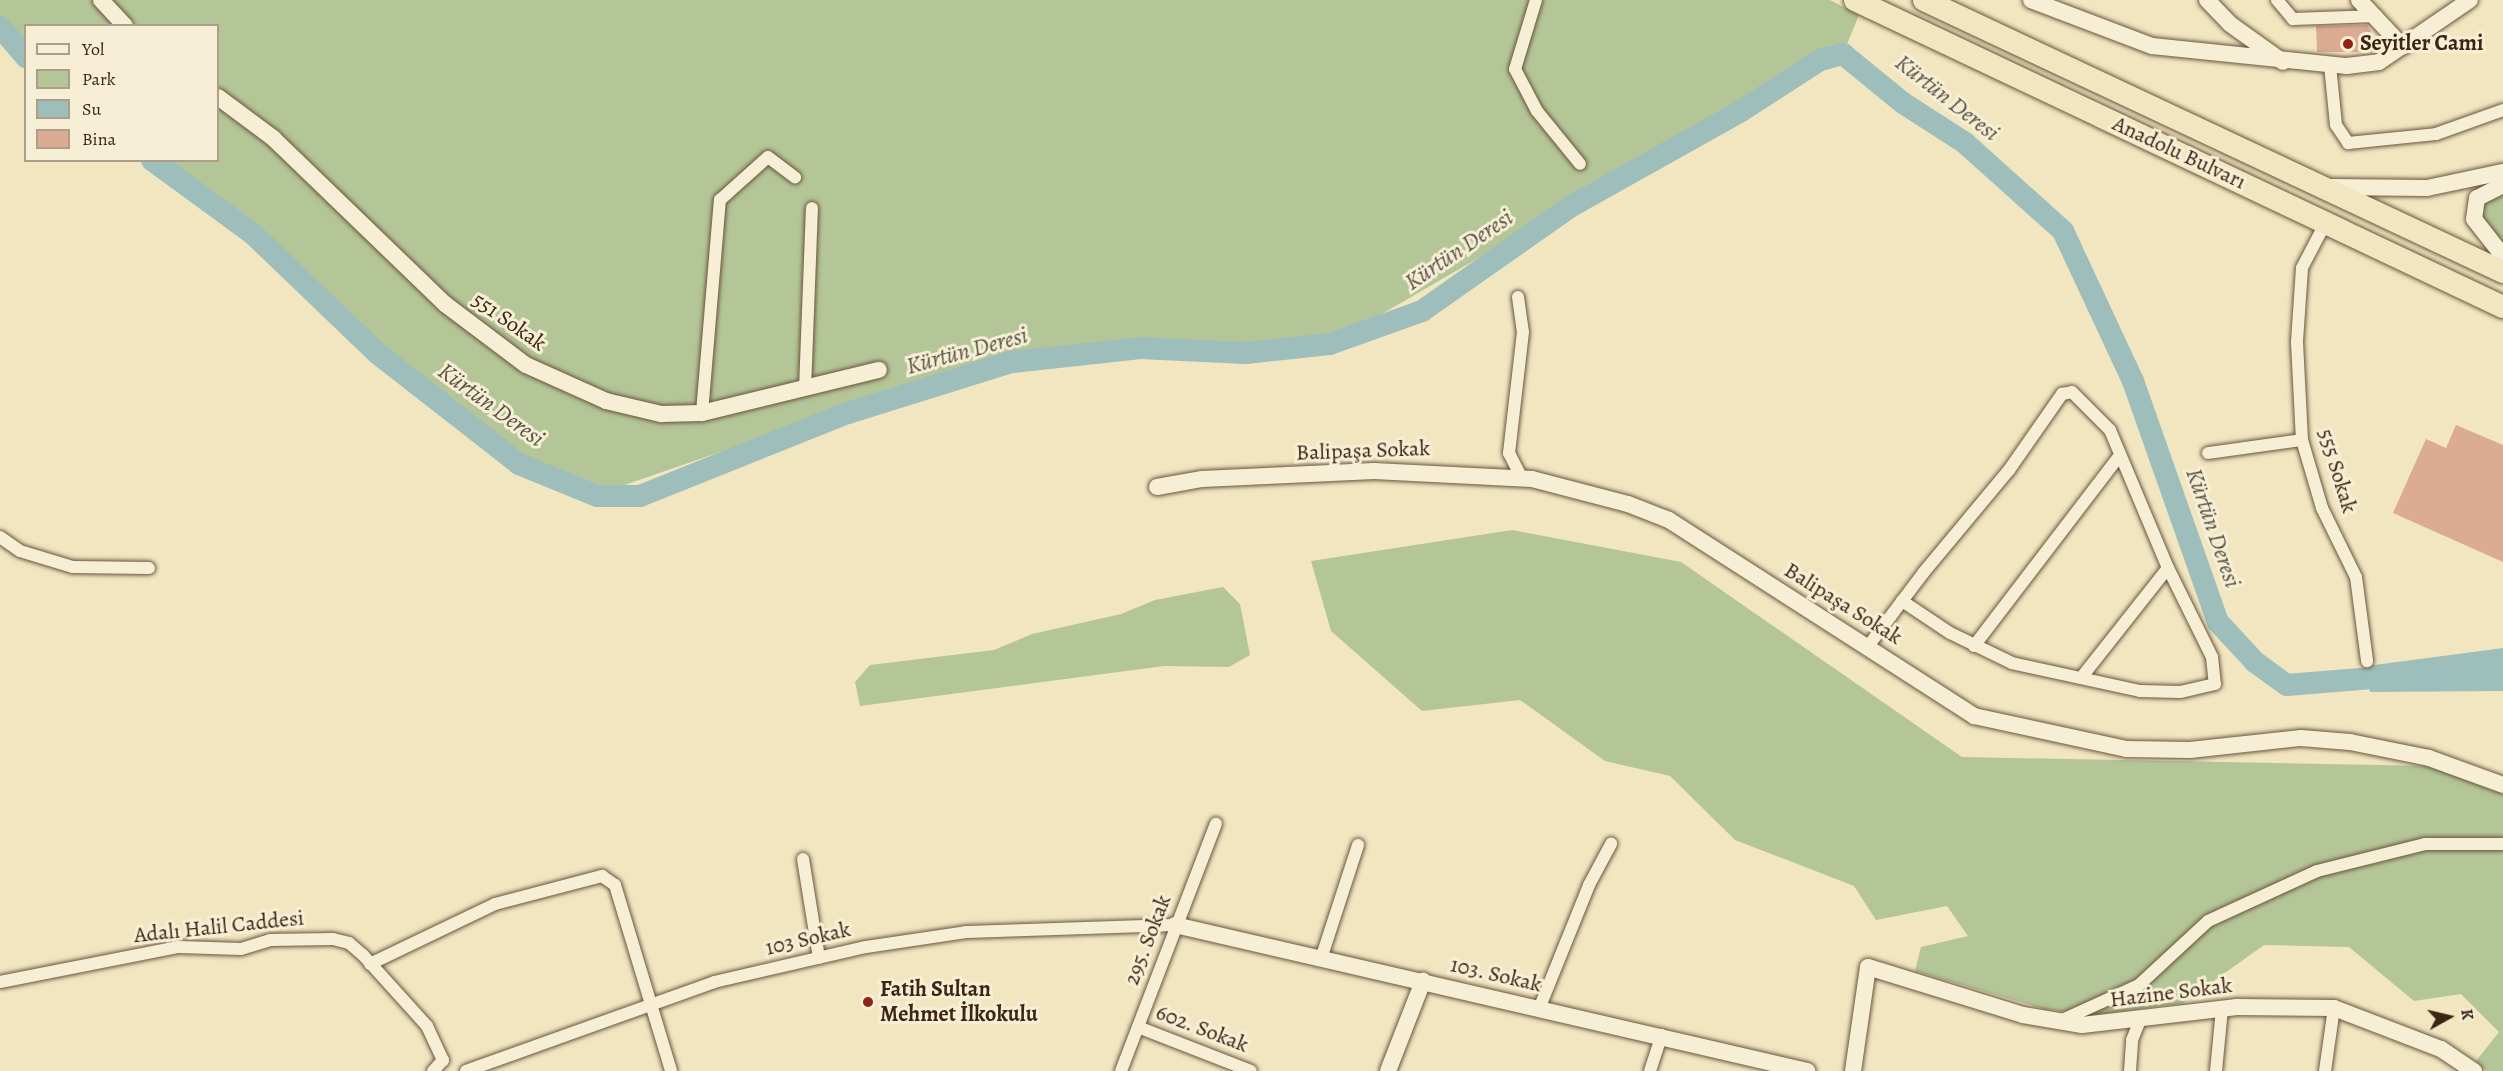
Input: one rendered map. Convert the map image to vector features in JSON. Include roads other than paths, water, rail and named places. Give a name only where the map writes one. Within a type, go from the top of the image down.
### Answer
[{"type":"highway","name":"Anadolu Bulvarı","points":[[1855,0],[2503,307]]},
{"type":"highway","name":"Anadolu Bulvarı","points":[[1924,0],[2315,187],[2503,272]]},
{"type":"street","points":[[101,0],[123,24]]},
{"type":"street","points":[[1536,0],[1515,69],[1537,111],[1580,164]]},
{"type":"street","points":[[2031,0],[2152,46],[2283,62],[2330,65],[2379,62],[2470,0]]},
{"type":"street","points":[[2207,0],[2229,24],[2283,62]]},
{"type":"street","points":[[2277,0],[2293,19],[2377,16]]},
{"type":"street","points":[[2359,0],[2377,16],[2403,47]]},
{"type":"street","points":[[2330,65],[2336,126],[2348,143],[2436,134],[2503,110]]},
{"type":"street","name":"551 Sokak","points":[[219,98],[273,138],[446,304],[526,365],[606,401],[661,414],[702,413],[879,370]]},
{"type":"street","points":[[702,413],[720,200],[768,157],[795,177]]},
{"type":"street","points":[[2315,187],[2427,188],[2503,172]]},
{"type":"street","points":[[2503,185],[2477,198],[2474,219],[2503,256]]},
{"type":"street","points":[[805,389],[812,208]]},
{"type":"street","name":"555 Sokak","points":[[2325,222],[2302,268],[2297,342],[2302,440],[2322,508],[2356,577],[2367,661]]},
{"type":"street","points":[[1518,297],[1523,332],[1509,453],[1522,478]]},
{"type":"street","points":[[1869,645],[1902,601],[2009,470],[2062,394],[2072,392],[2110,430],[2168,568],[2212,657],[2215,684],[2180,692],[2140,691],[2013,663],[1974,646],[1902,601]]},
{"type":"street","points":[[2208,453],[2302,440]]},
{"type":"street","points":[[1974,646],[2120,455]]},
{"type":"street","name":"Balipaşa Sokak","points":[[1157,487],[1202,479],[1374,471],[1522,478],[1628,504],[1669,520],[1869,645],[1959,709],[1992,720],[2126,749],[2190,750],[2301,738],[2350,742],[2428,758],[2503,784]]},
{"type":"street","points":[[0,537],[20,551],[73,567],[149,568]]},
{"type":"street","points":[[2081,678],[2168,568]]},
{"type":"street","name":"295. Sokak","points":[[1121,1071],[1175,924],[1216,824]]},
{"type":"street","points":[[1539,1009],[1589,885],[1611,844]]},
{"type":"street","points":[[2059,1022],[2139,985],[2208,921],[2317,871],[2425,844],[2503,844]]},
{"type":"street","points":[[1321,959],[1358,845]]},
{"type":"street","points":[[803,859],[819,958]]},
{"type":"street","points":[[370,964],[495,904],[602,876],[615,885],[649,1005],[671,1071]]},
{"type":"street","name":"103 Sokak","points":[[466,1071],[714,982],[819,958],[966,932],[1175,924]]},
{"type":"street","name":"103. Sokak","points":[[1175,924],[1539,1009],[1662,1035],[1807,1071]]},
{"type":"street","name":"Adalı Halil Caddesi","points":[[0,982],[179,948],[241,949],[307,936],[349,943],[438,1042],[443,1060],[433,1071]]},
{"type":"street","name":"Hazine Sokak","points":[[1853,1071],[1868,967],[2023,1015],[2059,1022],[2105,1024],[2222,1009],[2334,1008],[2441,1049],[2474,1071]]},
{"type":"street","points":[[1388,1071],[1423,981]]},
{"type":"street","points":[[2325,1071],[2334,1008]]},
{"type":"street","points":[[2216,1071],[2222,1009]]},
{"type":"street","points":[[2130,1071],[2132,1040],[2141,1018]]},
{"type":"street","name":"602. Sokak","points":[[1138,1027],[1251,1071]]},
{"type":"street","points":[[1650,1071],[1662,1035]]},
{"type":"water","points":[[2503,648],[2503,691],[2370,692],[2367,666]]},
{"type":"waterway","name":"Kürtün Deresi","points":[[0,27],[24,55]]},
{"type":"waterway","name":"Kürtün Deresi","points":[[155,162],[253,234],[377,353],[519,464],[597,496],[640,496],[848,413],[1012,362],[1140,348],[1246,353],[1330,344],[1422,311],[1570,207],[1741,111],[1820,60],[1843,54],[1903,103],[1965,143],[2063,231],[2133,381],[2218,622],[2255,662],[2287,685],[2397,676]]},
{"type":"place","name":"Seyitler Cami","points":[[2348,44]]},
{"type":"place","name":"Fatih Sultan Mehmet İlkokulu","points":[[868,1002]]}]
